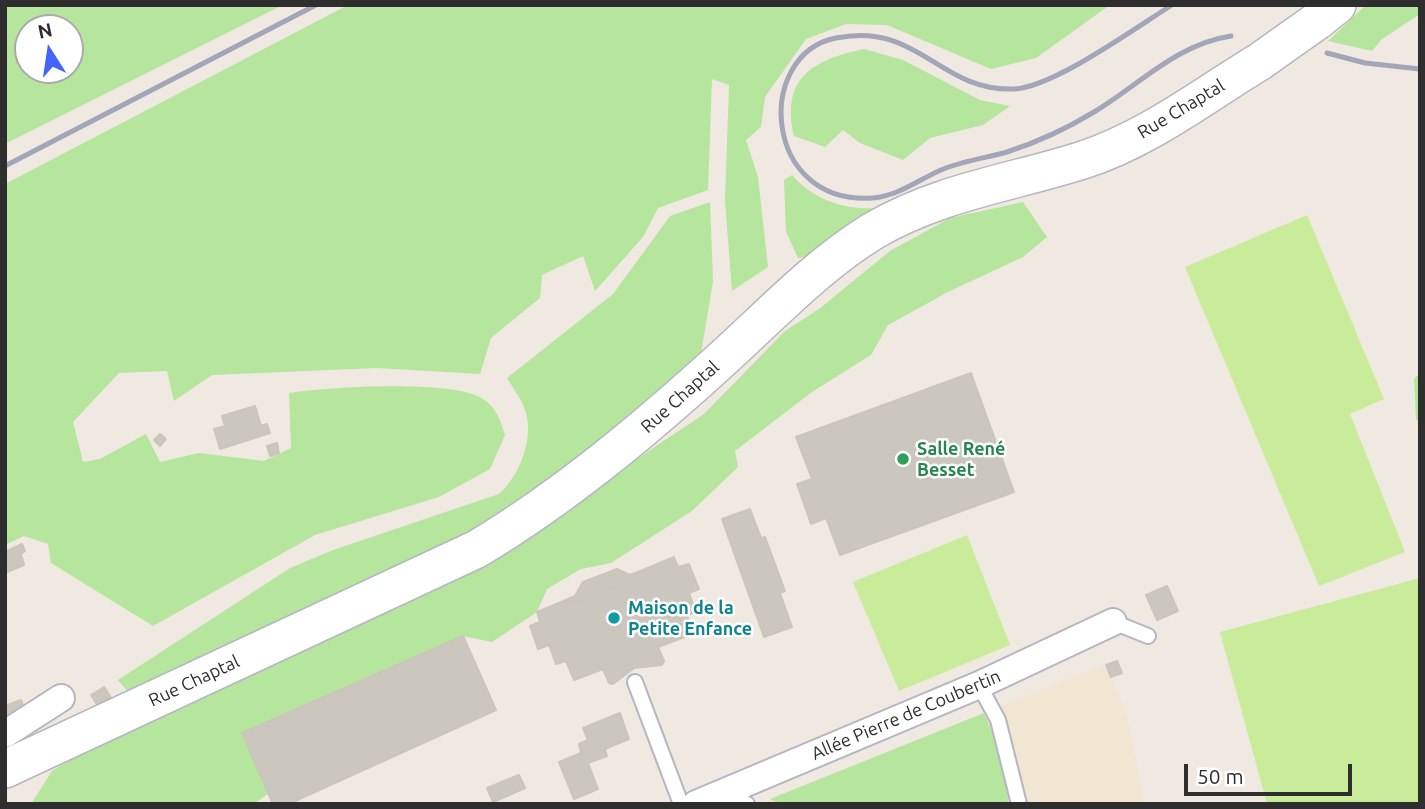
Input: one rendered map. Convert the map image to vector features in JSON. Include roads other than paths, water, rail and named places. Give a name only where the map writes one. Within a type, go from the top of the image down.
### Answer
[{"type":"street","name":"Rue Chaptal","points":[[5,769],[477,549],[505,532],[636,436],[801,286],[881,227],[913,209],[950,195],[1084,159],[1120,145],[1259,62],[1327,13]]},
{"type":"street","name":"Allée Pierre de Coubertin","points":[[696,804],[736,798],[1113,622]]},
{"type":"street","points":[[5,734],[61,698]]},
{"type":"lane","points":[[1113,622],[1148,636]]},
{"type":"lane","points":[[635,682],[681,804]]},
{"type":"lane","points":[[979,685],[998,720],[1019,804]]},
{"type":"railway","points":[[5,166],[316,5]]},
{"type":"railway","points":[[1172,5],[1072,68],[1031,86],[1014,89],[988,87],[966,80],[909,47],[888,39],[864,35],[836,38],[809,50],[792,71],[782,98],[782,127],[791,155],[809,179],[836,194],[882,197],[949,167],[1007,152],[1052,135],[1094,112],[1176,56],[1211,40],[1231,36]]},
{"type":"railway","points":[[1327,53],[1365,63],[1420,69]]},
{"type":"place","name":"Salle René Besset","points":[[903,459]]},
{"type":"place","name":"Maison de la Petite Enfance","points":[[614,618]]}]
